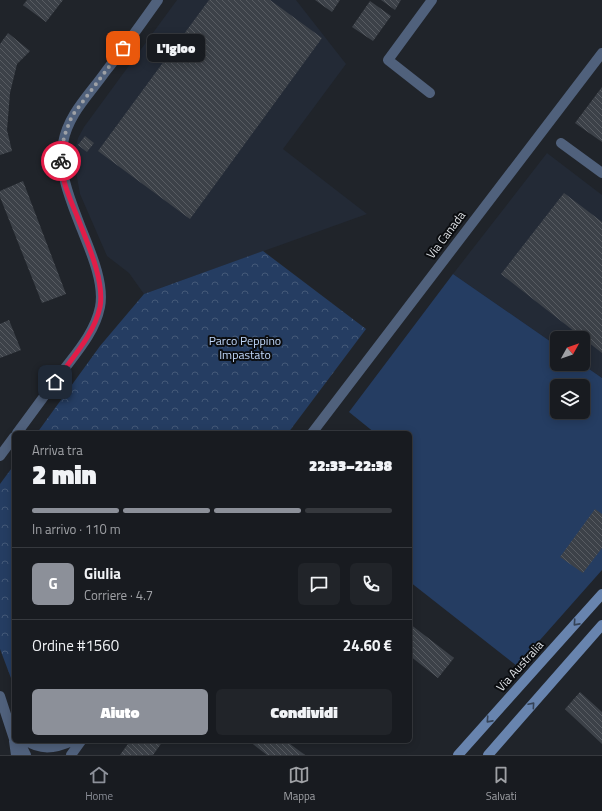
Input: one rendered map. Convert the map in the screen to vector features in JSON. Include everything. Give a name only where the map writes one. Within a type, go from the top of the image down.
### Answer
[{"type":"main road","name":"Via Australia","points":[[458,755],[602,594]]},
{"type":"main road","points":[[488,755],[602,625]]},
{"type":"street","points":[[18,431],[83,343],[94,325],[100,306],[99,282],[91,253],[74,210],[62,173],[62,152],[66,131],[72,116],[158,0]]},
{"type":"street","points":[[430,93],[388,60],[432,0]]},
{"type":"street","name":"Via Canada","points":[[314,431],[602,53]]},
{"type":"street","points":[[561,143],[602,173]]},
{"type":"street","points":[[0,456],[12,440]]},
{"type":"street","points":[[0,696],[12,729]]},
{"type":"street","points":[[15,743],[16,755]]},
{"type":"street","points":[[20,743],[26,755]]},
{"type":"street","points":[[31,743],[39,747],[60,747]]},
{"type":"street","points":[[47,755],[68,743]]},
{"type":"street","points":[[71,755],[80,743]]},
{"type":"shaded area","points":[[177,0],[296,0],[346,64],[283,149],[367,214],[144,294],[129,273],[107,256],[80,194],[76,172],[75,150],[78,138],[84,127]]},
{"type":"shaded area","points":[[547,153],[602,195],[602,378],[590,370],[590,331],[550,331],[550,341],[453,274]]},
{"type":"green space","name":"Parco Peppino Impastato","points":[[263,251],[366,329],[290,431],[38,431],[100,346],[144,294]]},
{"type":"green space","points":[[453,274],[550,341],[550,371],[590,371],[590,370],[602,378],[602,570],[517,666],[412,584],[412,431],[373,431],[349,412]]},
{"type":"green space","points":[[12,468],[12,681],[0,649],[0,484]]},
{"type":"building","points":[[27,0],[63,0],[46,22],[23,5]]},
{"type":"building","points":[[209,0],[270,0],[322,38],[190,219],[98,151]]},
{"type":"building","points":[[315,0],[340,0],[332,12]]},
{"type":"building","points":[[381,0],[401,0],[395,10]]},
{"type":"building","points":[[370,1],[391,16],[373,41],[352,27]]},
{"type":"building","points":[[8,33],[30,51],[17,64],[10,93],[7,130],[12,151],[0,155],[0,44]]},
{"type":"building","points":[[602,87],[602,142],[575,123]]},
{"type":"building","points":[[85,136],[94,143],[87,152],[78,145]]},
{"type":"building","points":[[23,181],[66,294],[42,303],[0,197],[0,191]]},
{"type":"building","points":[[564,193],[602,222],[602,353],[590,344],[590,331],[574,331],[501,274]]},
{"type":"building","points":[[9,320],[21,350],[0,358],[0,324]]},
{"type":"building","points":[[595,509],[602,514],[602,548],[583,573],[560,557]]},
{"type":"building","points":[[412,626],[454,658],[438,678],[412,658]]},
{"type":"building","points":[[580,692],[602,712],[602,744],[565,709]]},
{"type":"building","points":[[129,743],[162,743],[153,755],[120,755]]},
{"type":"building","points":[[252,743],[289,743],[305,755],[267,755]]},
{"type":"way so far","points":[[61,161],[63,142],[72,116],[123,48]]},
{"type":"place","name":"L'Igloo","points":[[123,48]]},
{"type":"route","points":[[55,382],[94,325],[100,306],[99,282],[91,253],[74,210],[62,173],[61,161]]}]
